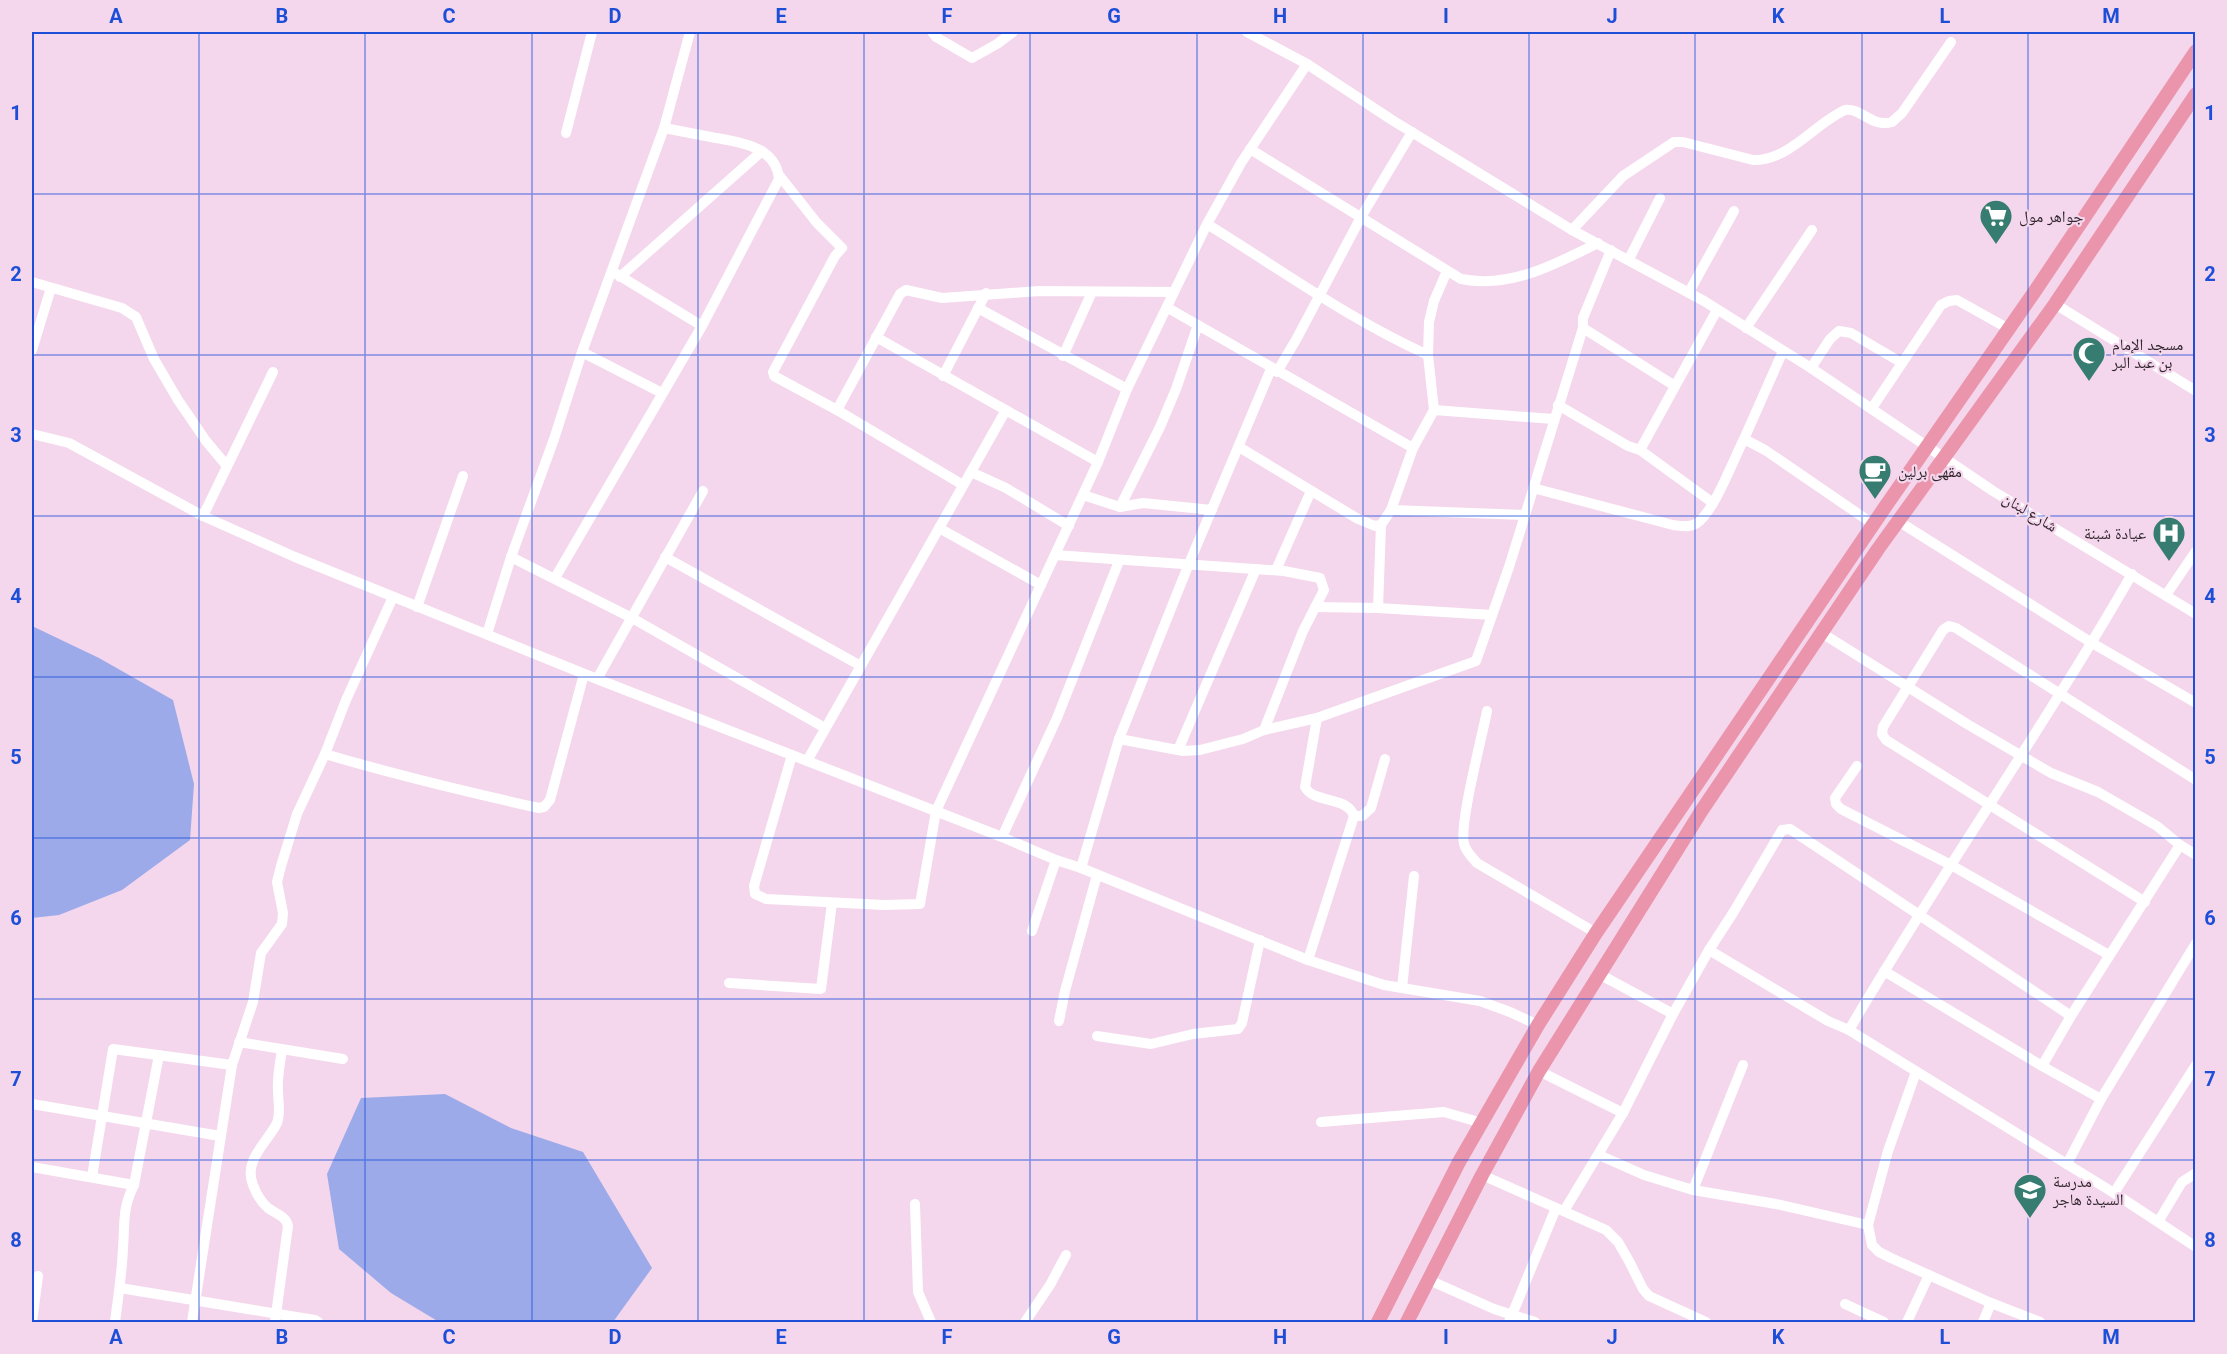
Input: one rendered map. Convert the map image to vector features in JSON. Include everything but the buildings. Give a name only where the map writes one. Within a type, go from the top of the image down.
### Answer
[{"type":"main road","points":[[1378,1323],[1459,1162],[1538,1025],[1596,933],[2196,51]]},
{"type":"main road","points":[[1407,1323],[1482,1175],[1539,1071],[1702,810],[1820,632],[2191,112],[2196,94]]},
{"type":"street","points":[[566,133],[592,32]]},
{"type":"street","points":[[487,634],[511,557],[555,439],[610,270],[664,128],[690,32]]},
{"type":"street","points":[[932,32],[936,38],[972,58],[1013,32]]},
{"type":"street","name":"شارع لبنان","points":[[1249,32],[1307,64],[1412,132],[1572,230],[1689,292],[1811,368],[1993,491],[2196,614]]},
{"type":"street","points":[[1572,230],[1623,176],[1674,142],[1683,142],[1753,160],[1763,160],[1788,148],[1845,110],[1855,111],[1877,123],[1892,122],[1902,113],[1951,42]]},
{"type":"street","points":[[792,755],[754,886],[755,894],[766,899],[832,903],[920,904],[936,811],[1098,462],[1127,389],[1207,224],[1250,149],[1307,64]]},
{"type":"street","points":[[664,128],[746,144],[762,151],[774,164],[779,175],[816,223],[842,248],[835,256],[773,374],[776,378],[837,410],[963,485]]},
{"type":"street","points":[[1081,868],[1119,739],[1188,566],[1239,447],[1274,371],[1320,296],[1361,217],[1412,132]]},
{"type":"street","points":[[1250,149],[1461,279],[1476,282],[1500,281],[1533,273],[1598,243]]},
{"type":"street","points":[[620,277],[762,151]]},
{"type":"street","points":[[555,578],[702,326],[777,186],[779,175]]},
{"type":"street","points":[[1629,259],[1660,198]]},
{"type":"street","points":[[1689,292],[1734,211]]},
{"type":"street","points":[[1207,224],[1320,296],[1396,340],[1428,355]]},
{"type":"street","points":[[1746,328],[1812,230]]},
{"type":"street","points":[[1119,739],[1178,750],[1200,750],[1243,739],[1264,730],[1317,718],[1472,664],[1479,656],[1525,515],[1583,328],[1583,318],[1611,250]]},
{"type":"street","points":[[610,270],[702,326]]},
{"type":"street","points":[[1239,447],[1358,519],[1376,526],[1381,525],[1391,510],[1413,448],[1434,410],[1428,355],[1429,322],[1434,301],[1447,271]]},
{"type":"street","points":[[32,282],[122,308],[136,317],[154,359],[178,400],[206,441],[227,466]]},
{"type":"street","points":[[32,350],[51,288]]},
{"type":"street","points":[[837,410],[903,291],[909,290],[942,298],[986,293],[1039,291],[1174,292]]},
{"type":"street","points":[[1063,356],[1092,292]]},
{"type":"street","points":[[943,376],[986,293]]},
{"type":"street","points":[[1872,408],[1941,305],[1957,300],[2008,329]]},
{"type":"street","points":[[2055,304],[2196,391]]},
{"type":"street","points":[[978,308],[1127,389]]},
{"type":"street","points":[[1168,308],[1274,371],[1413,448]]},
{"type":"street","points":[[1640,450],[1717,310]]},
{"type":"street","points":[[1120,507],[1160,427],[1198,326]]},
{"type":"street","points":[[1583,328],[1675,386]]},
{"type":"street","points":[[1811,368],[1830,339],[1839,331],[1851,333],[1902,363]]},
{"type":"street","points":[[876,338],[1098,462]]},
{"type":"street","points":[[1533,488],[1673,525],[1688,526],[1697,523],[1713,503],[1783,351]]},
{"type":"street","points":[[582,352],[662,393]]},
{"type":"street","points":[[203,516],[273,372]]},
{"type":"street","points":[[1558,405],[1628,446],[1640,450],[1713,503]]},
{"type":"street","points":[[807,761],[1006,410]]},
{"type":"street","points":[[1434,410],[1553,420]]},
{"type":"street","points":[[32,434],[69,443],[203,516],[295,557],[584,674],[1081,868],[1308,960],[1384,985],[1480,1001],[1510,1011],[1538,1025]]},
{"type":"street","points":[[1744,439],[1765,450],[1873,524]]},
{"type":"street","points":[[971,472],[1006,488],[1069,526]]},
{"type":"street","points":[[417,607],[462,476]]},
{"type":"street","points":[[597,679],[703,491]]},
{"type":"street","points":[[1276,570],[1311,491]]},
{"type":"street","points":[[1083,495],[1120,507],[1143,503],[1212,510]]},
{"type":"street","points":[[1391,510],[1525,515]]},
{"type":"street","points":[[1898,521],[2092,643],[2196,703]]},
{"type":"street","points":[[1378,608],[1381,525]]},
{"type":"street","points":[[939,528],[1041,585]]},
{"type":"street","points":[[2166,595],[2196,551]]},
{"type":"street","points":[[1055,555],[1188,566],[1276,570],[1320,578],[1324,590],[1303,631],[1264,730]]},
{"type":"street","points":[[511,557],[632,618],[825,728]]},
{"type":"street","points":[[665,557],[861,666]]},
{"type":"street","points":[[1002,837],[1057,718],[1119,561]]},
{"type":"street","points":[[1178,750],[1256,569]]},
{"type":"street","points":[[1849,1030],[2092,643],[2132,574]]},
{"type":"street","points":[[192,1323],[232,1065],[253,1002],[261,953],[282,924],[283,913],[277,882],[281,866],[297,814],[393,597]]},
{"type":"street","points":[[1315,607],[1378,608],[1492,615]]},
{"type":"street","points":[[2145,902],[1886,740],[1882,734],[1883,727],[1943,630],[1949,626],[1956,628],[2196,780]]},
{"type":"street","points":[[1820,632],[2051,773],[2098,792],[2157,826],[2196,855]]},
{"type":"street","points":[[325,754],[384,772],[539,808],[544,807],[550,800],[584,674]]},
{"type":"street","points":[[1487,711],[1465,817],[1463,842],[1477,863],[1596,933]]},
{"type":"street","points":[[1308,960],[1354,816],[1352,811],[1341,803],[1306,790],[1317,718]]},
{"type":"street","points":[[1354,816],[1362,816],[1371,808],[1385,759]]},
{"type":"street","points":[[1857,766],[1835,798],[1840,809],[1951,865],[2109,955]]},
{"type":"street","points":[[1511,1318],[1560,1210],[1599,1155],[1709,950],[1782,830],[1790,829],[2071,1016]]},
{"type":"street","points":[[2042,1066],[2109,955],[2180,845]]},
{"type":"street","points":[[1032,931],[1056,860]]},
{"type":"street","points":[[1059,1020],[1097,875]]},
{"type":"street","points":[[1402,988],[1414,876]]},
{"type":"street","points":[[729,982],[821,989],[832,903]]},
{"type":"street","points":[[1097,1036],[1151,1044],[1201,1033],[1238,1029],[1242,1023],[1260,940]]},
{"type":"street","points":[[2067,1164],[2101,1099],[2196,943]]},
{"type":"street","points":[[1709,950],[1828,1021],[1849,1030],[2114,1193],[2196,1247]]},
{"type":"street","points":[[1884,972],[2101,1099]]},
{"type":"street","points":[[1599,974],[1673,1014]]},
{"type":"street","points":[[239,1042],[343,1059]]},
{"type":"street","points":[[92,1177],[113,1049],[232,1065]]},
{"type":"street","points":[[276,1318],[288,1222],[265,1204],[252,1184],[251,1175],[258,1149],[278,1121],[280,1109],[278,1078],[282,1050]]},
{"type":"street","points":[[115,1323],[120,1288],[124,1212],[134,1185],[159,1055]]},
{"type":"street","points":[[1693,1190],[1743,1065]]},
{"type":"street","points":[[2114,1193],[2196,1065]]},
{"type":"street","points":[[1539,1071],[1623,1113]]},
{"type":"street","points":[[1916,1072],[1888,1151],[1868,1225],[1872,1245],[1879,1252],[2040,1323]]},
{"type":"street","points":[[32,1104],[220,1136]]},
{"type":"street","points":[[1320,1122],[1444,1112],[1482,1123]]},
{"type":"street","points":[[1599,1155],[1644,1175],[1693,1190],[1776,1204],[1868,1225]]},
{"type":"street","points":[[32,1167],[134,1185]]},
{"type":"street","points":[[2158,1222],[2182,1182],[2196,1173]]},
{"type":"street","points":[[1482,1175],[1606,1230],[1629,1261],[1649,1296],[1706,1323]]},
{"type":"street","points":[[915,1204],[918,1292],[931,1323]]},
{"type":"street","points":[[1025,1323],[1066,1255]]},
{"type":"street","points":[[1907,1323],[1929,1275]]},
{"type":"street","points":[[32,1323],[38,1276]]},
{"type":"street","points":[[1428,1280],[1511,1318],[1535,1323]]},
{"type":"street","points":[[120,1288],[195,1300],[276,1318],[315,1320],[318,1323]]},
{"type":"street","points":[[1983,1323],[1991,1303]]},
{"type":"street","points":[[1845,1304],[1884,1323]]},
{"type":"water","points":[[32,626],[99,658],[173,700],[194,784],[190,840],[122,890],[59,915],[32,918]]},
{"type":"water","points":[[445,1094],[511,1128],[583,1152],[652,1268],[613,1322],[439,1322],[391,1293],[339,1249],[327,1174],[361,1098]]},
{"type":"place","name":"جواهر مول","points":[[1996,245]]},
{"type":"place","name":"مسجد الإمام بن عبد البر","points":[[2089,382]]},
{"type":"place","name":"مقهى برلين","points":[[1875,500]]},
{"type":"place","name":"عيادة شبنة","points":[[2169,562]]},
{"type":"place","name":"مدرسة السيدة هاجر","points":[[2030,1219]]}]
